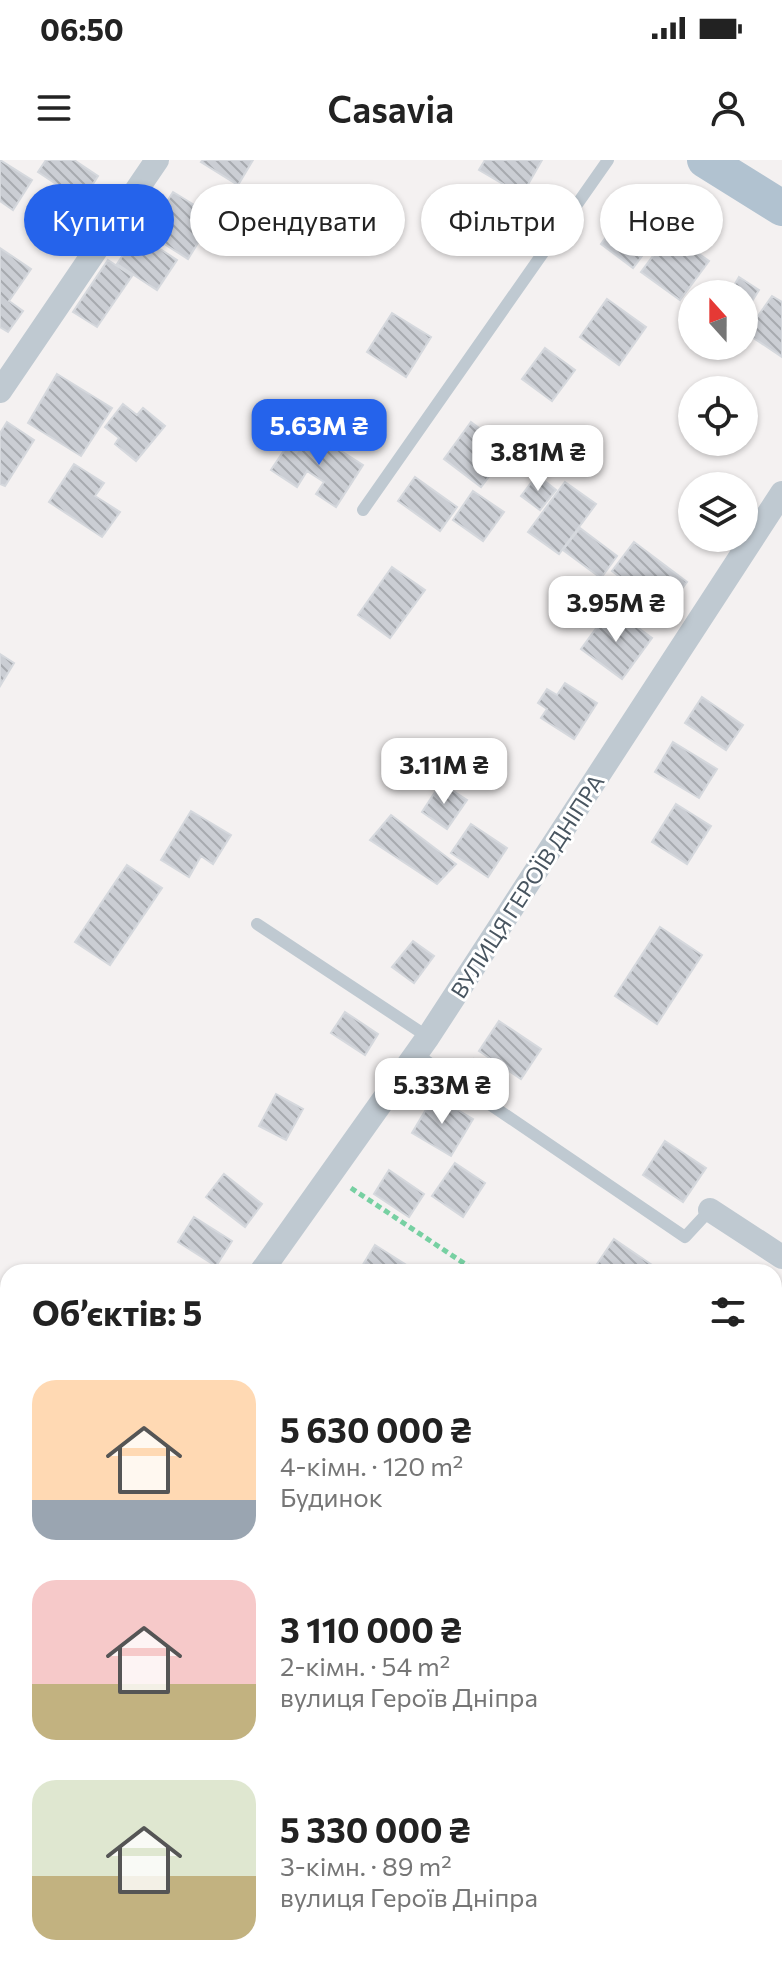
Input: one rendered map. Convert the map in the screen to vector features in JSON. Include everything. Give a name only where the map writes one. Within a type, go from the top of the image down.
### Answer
[{"type":"main road","points":[[705,160],[782,208]]},
{"type":"street","points":[[0,391],[157,160]]},
{"type":"street","name":"ВУЛИЦЯ ГЕРОЇВ ДНІПРА","points":[[267,1264],[422,1045],[782,493]]},
{"type":"street","points":[[710,1210],[782,1257]]},
{"type":"lane","points":[[363,510],[608,160]]},
{"type":"lane","points":[[257,924],[685,1237],[710,1210]]},
{"type":"path","points":[[330,1175],[465,1264]]},
{"type":"building","points":[[0,160],[32,180],[29,184],[24,184],[24,193],[13,210],[0,201]]},
{"type":"building","points":[[46,160],[74,160],[98,176],[93,184],[56,184],[38,172]]},
{"type":"building","points":[[203,160],[253,160],[239,184],[201,162]]},
{"type":"building","points":[[485,160],[542,160],[528,184],[503,184],[479,170]]},
{"type":"building","points":[[174,193],[190,202],[188,259],[174,250]]},
{"type":"building","points":[[0,248],[31,269],[9,301],[23,311],[8,332],[0,327]]},
{"type":"building","points":[[122,256],[171,256],[177,260],[157,290],[117,264]]},
{"type":"building","points":[[617,256],[642,256],[633,268]]},
{"type":"building","points":[[653,256],[702,256],[709,261],[695,280],[678,280],[678,299],[641,272]]},
{"type":"building","points":[[108,260],[132,276],[97,327],[73,312]]},
{"type":"building","points":[[772,296],[782,302],[782,357],[758,341],[758,316]]},
{"type":"building","points":[[607,299],[646,327],[619,365],[580,337]]},
{"type":"building","points":[[392,313],[431,337],[406,377],[367,352]]},
{"type":"building","points":[[545,348],[575,370],[552,401],[522,379]]},
{"type":"building","points":[[57,374],[112,408],[81,456],[28,423]]},
{"type":"building","points":[[123,404],[137,415],[143,408],[165,426],[136,461],[115,444],[119,438],[105,427]]},
{"type":"building","points":[[7,422],[34,440],[5,486],[0,484],[0,433]]},
{"type":"building","points":[[471,422],[509,450],[481,487],[444,459]]},
{"type":"building","points":[[310,431],[363,465],[336,507],[316,494],[324,482],[307,471],[297,487],[271,470],[287,446],[296,453]]},
{"type":"building","points":[[74,464],[104,483],[95,496],[120,512],[102,537],[49,502]]},
{"type":"building","points":[[537,475],[556,490],[540,510],[521,496]]},
{"type":"building","points":[[415,477],[457,507],[440,531],[398,501]]},
{"type":"building","points":[[565,482],[596,504],[559,554],[528,532]]},
{"type":"building","points":[[473,491],[504,512],[483,541],[453,520]]},
{"type":"building","points":[[580,528],[617,556],[601,578],[563,550]]},
{"type":"building","points":[[634,542],[687,582],[665,611],[612,571]]},
{"type":"building","points":[[392,567],[425,590],[390,638],[358,615]]},
{"type":"building","points":[[611,608],[652,638],[622,679],[581,649]]},
{"type":"building","points":[[0,654],[14,663],[0,686]]},
{"type":"building","points":[[565,683],[597,703],[574,739],[541,718],[547,709],[538,703],[547,689],[557,695]]},
{"type":"building","points":[[702,697],[743,725],[726,750],[685,723]]},
{"type":"building","points":[[673,742],[717,769],[699,798],[655,772]]},
{"type":"building","points":[[441,783],[467,800],[447,829],[422,812]]},
{"type":"building","points":[[676,804],[711,826],[687,864],[652,842]]},
{"type":"building","points":[[191,811],[231,835],[213,864],[201,856],[189,877],[161,860]]},
{"type":"building","points":[[391,815],[456,864],[437,884],[370,840]]},
{"type":"building","points":[[471,824],[507,848],[488,877],[451,853]]},
{"type":"building","points":[[127,865],[162,888],[110,965],[75,942]]},
{"type":"building","points":[[660,927],[702,955],[657,1024],[615,996]]},
{"type":"building","points":[[413,941],[434,956],[414,983],[392,967]]},
{"type":"building","points":[[345,1012],[378,1034],[365,1055],[331,1033]]},
{"type":"building","points":[[499,1021],[541,1049],[521,1079],[479,1051]]},
{"type":"building","points":[[474,1059],[490,1070],[478,1087],[462,1076]]},
{"type":"building","points":[[276,1094],[303,1109],[286,1140],[259,1126]]},
{"type":"building","points":[[434,1096],[473,1119],[451,1156],[412,1133]]},
{"type":"building","points":[[665,1141],[706,1168],[683,1202],[643,1175]]},
{"type":"building","points":[[455,1163],[485,1183],[463,1217],[432,1196]]},
{"type":"building","points":[[389,1170],[424,1194],[409,1217],[374,1194]]},
{"type":"building","points":[[224,1174],[262,1204],[245,1227],[206,1197]]},
{"type":"building","points":[[194,1217],[232,1241],[217,1264],[178,1242]]},
{"type":"building","points":[[614,1239],[651,1264],[597,1264]]},
{"type":"building","points":[[375,1245],[405,1264],[363,1264]]}]
